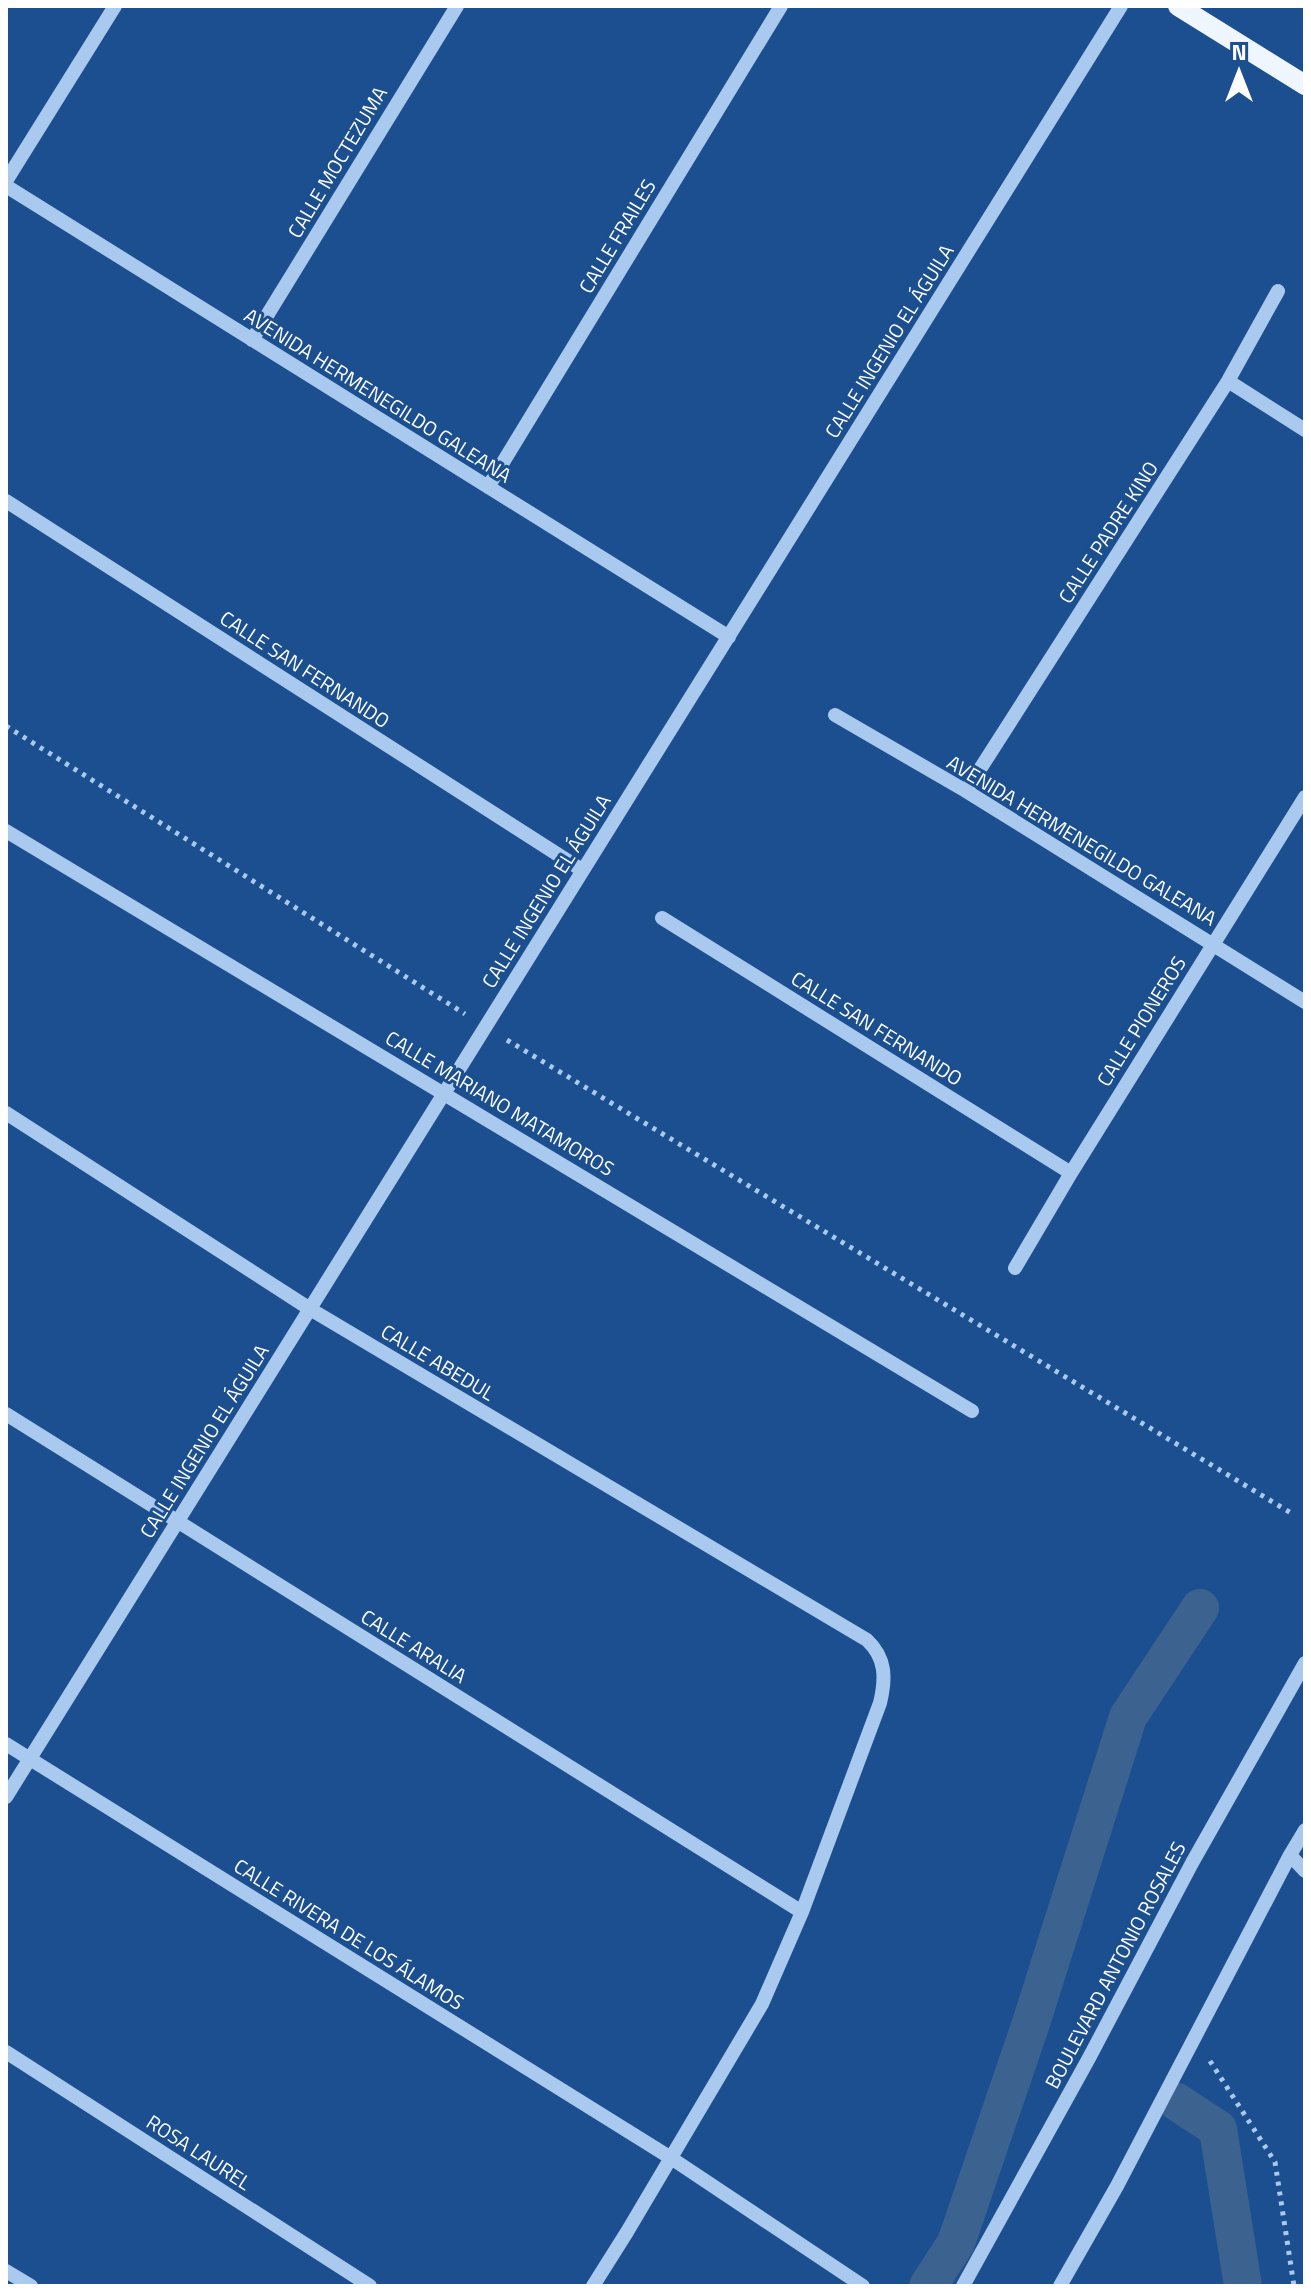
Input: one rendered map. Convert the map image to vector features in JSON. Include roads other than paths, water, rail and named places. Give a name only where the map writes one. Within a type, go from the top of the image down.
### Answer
[{"type":"main road","points":[[1178,6],[1305,85]]},
{"type":"street","points":[[6,184],[115,6]]},
{"type":"street","name":"CALLE MOCTEZUMA","points":[[252,340],[457,6]]},
{"type":"street","name":"CALLE FRAILES","points":[[488,487],[781,6]]},
{"type":"street","name":"CALLE INGENIO EL ÁGUILA","points":[[6,1797],[1121,6]]},
{"type":"street","name":"AVENIDA HERMENEGILDO GALEANA","points":[[6,184],[729,637]]},
{"type":"street","name":"CALLE PADRE KINO","points":[[966,791],[1228,381],[1278,291]]},
{"type":"street","points":[[1228,381],[1305,430]]},
{"type":"street","name":"CALLE SAN FERNANDO","points":[[6,501],[582,870]]},
{"type":"street","name":"AVENIDA HERMENEGILDO GALEANA","points":[[835,715],[966,791],[1305,1002]]},
{"type":"street","name":"CALLE PIONEROS","points":[[1015,1268],[1212,943],[1305,797]]},
{"type":"street","name":"CALLE MARIANO MATAMOROS","points":[[6,831],[972,1411]]},
{"type":"street","name":"CALLE SAN FERNANDO","points":[[662,918],[1071,1173]]},
{"type":"street","name":"CALLE ABEDUL","points":[[6,1113],[310,1309],[876,1648],[883,1666],[885,1685],[880,1703],[802,1912],[762,2004],[593,2286]]},
{"type":"street","name":"CALLE ARALIA","points":[[6,1414],[802,1912]]},
{"type":"street","name":"BOULEVARD ANTONIO ROSALES","points":[[963,2286],[1199,1851],[1305,1663]]},
{"type":"street","name":"CALLE RIVERA DE LOS ÁLAMOS","points":[[6,1744],[671,2158],[863,2286]]},
{"type":"street","points":[[1060,2286],[1117,2186],[1305,1830]]},
{"type":"street","points":[[1290,1855],[1305,1871]]},
{"type":"street","name":"ROSA LAUREL","points":[[6,2052],[370,2286]]},
{"type":"street","points":[[6,2271],[31,2286]]},
{"type":"waterway","points":[[928,2286],[956,2243],[1031,2023],[1128,1717],[1200,1608]]},
{"type":"waterway","points":[[1177,2102],[1218,2129],[1243,2286]]}]
